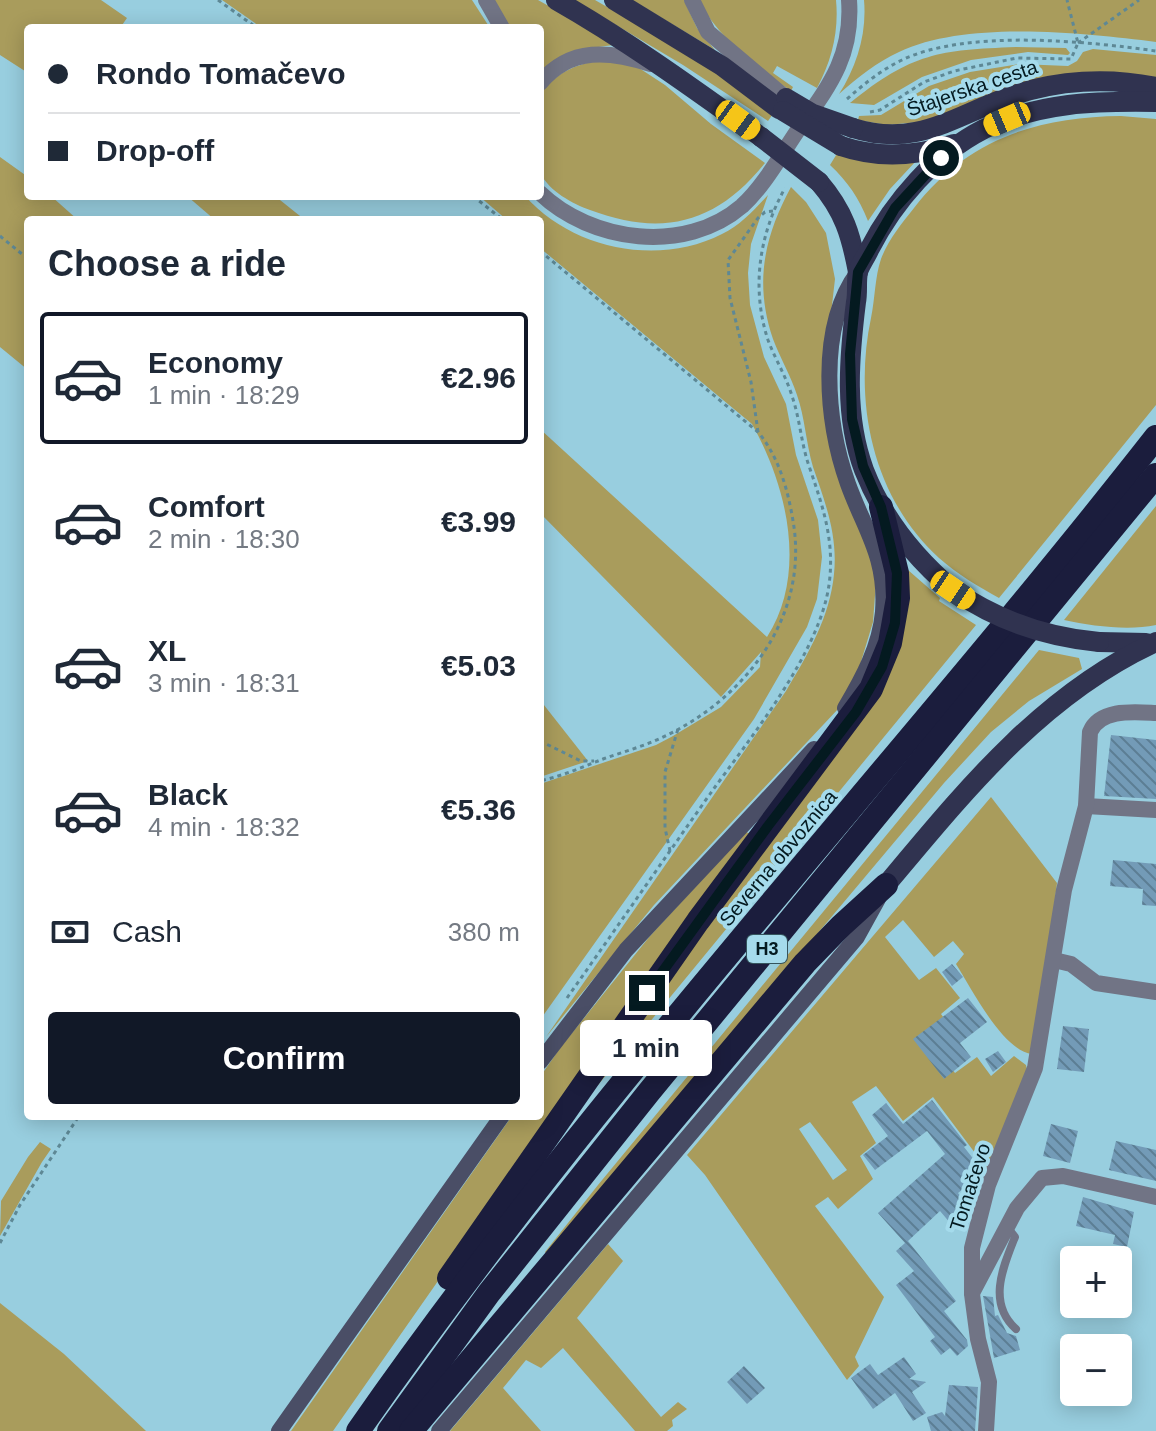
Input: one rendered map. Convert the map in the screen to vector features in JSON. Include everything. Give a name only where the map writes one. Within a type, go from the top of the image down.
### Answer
[{"type":"highway","name":"Severna obvoznica","points":[[358,1431],[492,1247],[1156,437]]},
{"type":"highway","name":"H3","points":[[389,1431],[489,1293],[649,1092],[1156,475]]},
{"type":"highway","points":[[422,1342],[436,1296],[698,921],[871,689],[890,643],[898,598],[897,573],[881,507]]},
{"type":"highway","points":[[411,1431],[805,963],[886,885]]},
{"type":"main road","points":[[556,0],[667,69],[761,137],[819,182],[839,207],[858,272],[850,354],[851,405],[863,466],[881,507],[915,555],[953,590],[992,614],[1027,629],[1099,642],[1156,642]]},
{"type":"main road","name":"Štajerska cesta","points":[[614,0],[782,104],[880,135],[906,135],[951,122],[1026,91],[1075,82],[1117,82],[1156,87]]},
{"type":"main road","points":[[858,272],[895,208],[941,158],[965,140],[1007,119],[1060,105],[1088,101],[1156,102]]},
{"type":"main road","name":"Štajerska cesta","points":[[852,128],[869,154],[923,152],[965,140]]},
{"type":"main road","points":[[886,885],[977,778],[1030,726],[1101,674],[1156,642]]},
{"type":"street","points":[[486,0],[500,24]]},
{"type":"street","points":[[692,0],[708,32],[782,104]]},
{"type":"street","points":[[544,196],[581,221],[608,231],[635,236],[676,234],[727,217],[753,193],[833,79],[848,42],[849,0]]},
{"type":"street","points":[[544,79],[570,59],[600,53],[620,55],[667,69]]},
{"type":"street","points":[[544,1057],[635,940],[814,749],[842,713],[872,656],[883,611],[880,568],[874,540],[844,470],[835,437],[831,397],[835,323],[840,301],[858,272]]},
{"type":"street","name":"Tomačevo","points":[[986,1431],[989,1382],[978,1339],[970,1270],[975,1225],[1035,1068],[1064,890],[1086,806],[1092,727],[1100,719],[1113,715],[1156,713]]},
{"type":"street","points":[[1086,806],[1156,810]]},
{"type":"street","points":[[439,1431],[857,937],[886,885]]},
{"type":"street","points":[[1054,960],[1071,964],[1096,983],[1156,992]]},
{"type":"street","points":[[279,1431],[499,1120]]},
{"type":"street","points":[[972,1294],[1007,1227],[1033,1186],[1042,1178],[1049,1175],[1156,1197]]},
{"type":"lane","points":[[1007,1227],[1015,1237],[1001,1276],[999,1300],[1005,1317],[1016,1329]]},
{"type":"path","points":[[218,0],[251,24]]},
{"type":"path","points":[[852,128],[924,82],[980,64],[1017,58],[1068,61],[1074,57],[1078,43],[1067,0]]},
{"type":"path","points":[[1078,43],[1139,0]]},
{"type":"path","points":[[847,99],[894,64],[932,49],[993,42],[1078,43],[1156,51]]},
{"type":"path","points":[[566,999],[782,689],[818,622],[829,583],[831,544],[825,514],[808,463],[792,394],[771,348],[761,310],[760,259],[773,211],[785,188]]},
{"type":"path","points":[[478,200],[498,216]]},
{"type":"path","points":[[758,432],[751,382],[730,298],[728,260],[758,218],[765,212],[773,211]]},
{"type":"path","points":[[0,236],[24,256]]},
{"type":"path","points":[[544,254],[758,432],[775,457],[792,510],[795,560],[784,615],[763,654],[719,704],[659,739],[544,780]]},
{"type":"path","points":[[670,851],[665,828],[665,772],[678,729]]},
{"type":"path","points":[[544,743],[581,761],[598,761]]},
{"type":"path","points":[[0,1243],[28,1192],[76,1120]]},
{"type":"shaded area","points":[[0,0],[101,0],[127,18],[123,24],[24,24],[24,70],[0,55]]},
{"type":"shaded area","points":[[222,0],[472,0],[487,24],[256,24]]},
{"type":"shaded area","points":[[494,0],[538,0],[613,42],[613,45],[577,50],[544,71],[544,24],[508,24]]},
{"type":"shaded area","points":[[574,0],[595,0],[775,111],[768,121],[683,65]]},
{"type":"shaded area","points":[[632,0],[684,0],[697,28],[715,50]]},
{"type":"shaded area","points":[[698,0],[836,0],[833,45],[817,88],[777,66],[773,73],[793,87],[791,91],[764,72],[727,39]]},
{"type":"shaded area","points":[[864,0],[1156,0],[1156,42],[1061,33],[991,32],[958,36],[899,52],[868,70],[839,94],[859,49],[864,25]]},
{"type":"shaded area","points":[[1066,48],[1070,53],[1028,52],[971,60],[922,77],[874,105],[850,103],[891,74],[927,57],[966,50]]},
{"type":"shaded area","points":[[1093,49],[1156,55],[1156,78],[1143,76],[929,121],[887,125],[858,120],[859,116],[881,115],[929,86],[970,72],[1019,64],[1068,66],[1077,61],[1083,52]]},
{"type":"shaded area","points":[[602,59],[639,68],[765,163],[727,200],[686,220],[641,223],[583,207],[562,196],[544,178],[544,90],[554,79],[583,64]]},
{"type":"shaded area","points":[[1090,117],[1156,119],[1156,405],[999,598],[953,569],[916,534],[884,478],[867,415],[865,383],[866,350],[879,266],[891,238],[914,208],[935,184],[981,149],[1033,127]]},
{"type":"shaded area","points":[[838,152],[916,161],[890,189],[868,221],[852,191],[830,165]]},
{"type":"shaded area","points":[[0,157],[24,174],[24,200],[56,200],[74,216],[24,216],[24,367],[0,347]]},
{"type":"shaded area","points":[[791,187],[806,202],[826,233],[835,279],[826,357],[826,406],[868,542],[876,582],[873,622],[860,665],[839,708],[654,905],[546,1037],[786,691],[810,649],[828,605],[835,560],[832,532],[811,458],[800,404],[773,339],[764,299],[768,242]]},
{"type":"shaded area","points":[[768,195],[751,244],[748,273],[750,305],[764,357],[786,404],[796,455],[818,520],[822,557],[817,599],[807,627],[754,719],[544,1014],[544,783],[656,745],[673,736],[721,707],[760,667],[761,652],[721,697],[544,517],[544,433],[767,637],[780,612],[787,585],[790,558],[788,530],[775,474],[752,424],[544,251],[544,216],[502,216],[484,200],[529,200],[567,229],[591,240],[644,250],[697,244],[729,230]]},
{"type":"shaded area","points":[[192,200],[280,200],[300,216],[210,216]]},
{"type":"shaded area","points":[[1156,506],[1156,625],[1110,627],[1064,620]]},
{"type":"shaded area","points":[[908,570],[940,598],[939,601],[976,625],[598,1085],[594,1082],[858,720]]},
{"type":"shaded area","points":[[1039,650],[1079,658],[1082,669],[1029,701],[991,732],[944,783],[547,1255],[545,1252],[598,1185]]},
{"type":"shaded area","points":[[544,705],[588,761],[544,776]]},
{"type":"shaded area","points":[[991,797],[1057,883],[1045,982],[1032,1054],[1010,1042],[989,1017],[956,964],[964,954],[953,941],[934,957],[903,920],[885,937],[919,980],[936,968],[960,998],[941,1014],[955,1033],[936,1048],[955,1073],[977,1057],[991,1076],[1014,1056],[1026,1065],[1027,1070],[987,1169],[933,1097],[903,1121],[876,1086],[852,1102],[876,1143],[860,1156],[873,1179],[838,1209],[828,1197],[815,1206],[884,1297],[855,1357],[859,1366],[847,1380],[705,1175],[687,1155]],"holes":[[[810,1122],[847,1170],[833,1180],[799,1129]]]},
{"type":"shaded area","points":[[746,832],[751,834],[333,1431],[291,1431],[509,1120],[544,1120],[544,1071],[650,936]]},
{"type":"shaded area","points":[[40,1142],[51,1149],[0,1236],[1,1201]]},
{"type":"shaded area","points":[[608,1244],[623,1261],[577,1318],[661,1417],[678,1402],[687,1409],[672,1420],[673,1426],[667,1431],[635,1431],[563,1348],[541,1368],[526,1360],[503,1388],[541,1431],[450,1431]]},
{"type":"shaded area","points":[[0,1303],[64,1354],[146,1431],[0,1431]]},
{"type":"building","points":[[1111,735],[1156,740],[1156,799],[1104,796]]},
{"type":"building","points":[[1113,860],[1156,864],[1156,906],[1142,905],[1143,889],[1110,886]]},
{"type":"building","points":[[952,964],[963,977],[952,986],[942,972]]},
{"type":"building","points":[[968,998],[987,1022],[960,1043],[971,1057],[944,1079],[913,1039]]},
{"type":"building","points":[[1063,1026],[1089,1029],[1084,1072],[1057,1069]]},
{"type":"building","points":[[998,1051],[1006,1062],[993,1072],[985,1059]]},
{"type":"building","points":[[932,1100],[982,1170],[980,1176],[958,1193],[970,1208],[951,1224],[940,1211],[908,1241],[956,1301],[944,1311],[967,1340],[968,1346],[957,1356],[950,1348],[941,1355],[930,1341],[935,1337],[896,1285],[914,1271],[896,1251],[905,1243],[878,1213],[945,1154],[927,1131],[875,1170],[863,1155],[888,1136],[872,1115],[886,1103],[903,1124]]},
{"type":"building","points":[[1051,1124],[1078,1131],[1070,1163],[1043,1156]]},
{"type":"building","points":[[1116,1141],[1156,1150],[1156,1181],[1109,1170]]},
{"type":"building","points":[[1083,1197],[1134,1212],[1127,1246],[1113,1244],[1115,1235],[1076,1226]]},
{"type":"building","points":[[983,1296],[993,1297],[995,1316],[998,1315],[1007,1333],[1016,1336],[1020,1350],[994,1358]]},
{"type":"building","points":[[904,1357],[916,1374],[909,1379],[926,1382],[912,1392],[926,1413],[913,1421],[895,1393],[873,1409],[851,1378],[870,1364],[878,1375]]},
{"type":"building","points":[[744,1366],[765,1388],[747,1404],[727,1382]]},
{"type":"building","points":[[949,1385],[978,1387],[975,1431],[931,1431],[927,1417],[942,1412],[945,1416]]},
{"type":"route","points":[[647,993],[768,826],[856,712],[882,667],[895,623],[897,573],[881,507],[863,466],[852,419],[850,354],[858,272],[895,208],[941,158]]}]
